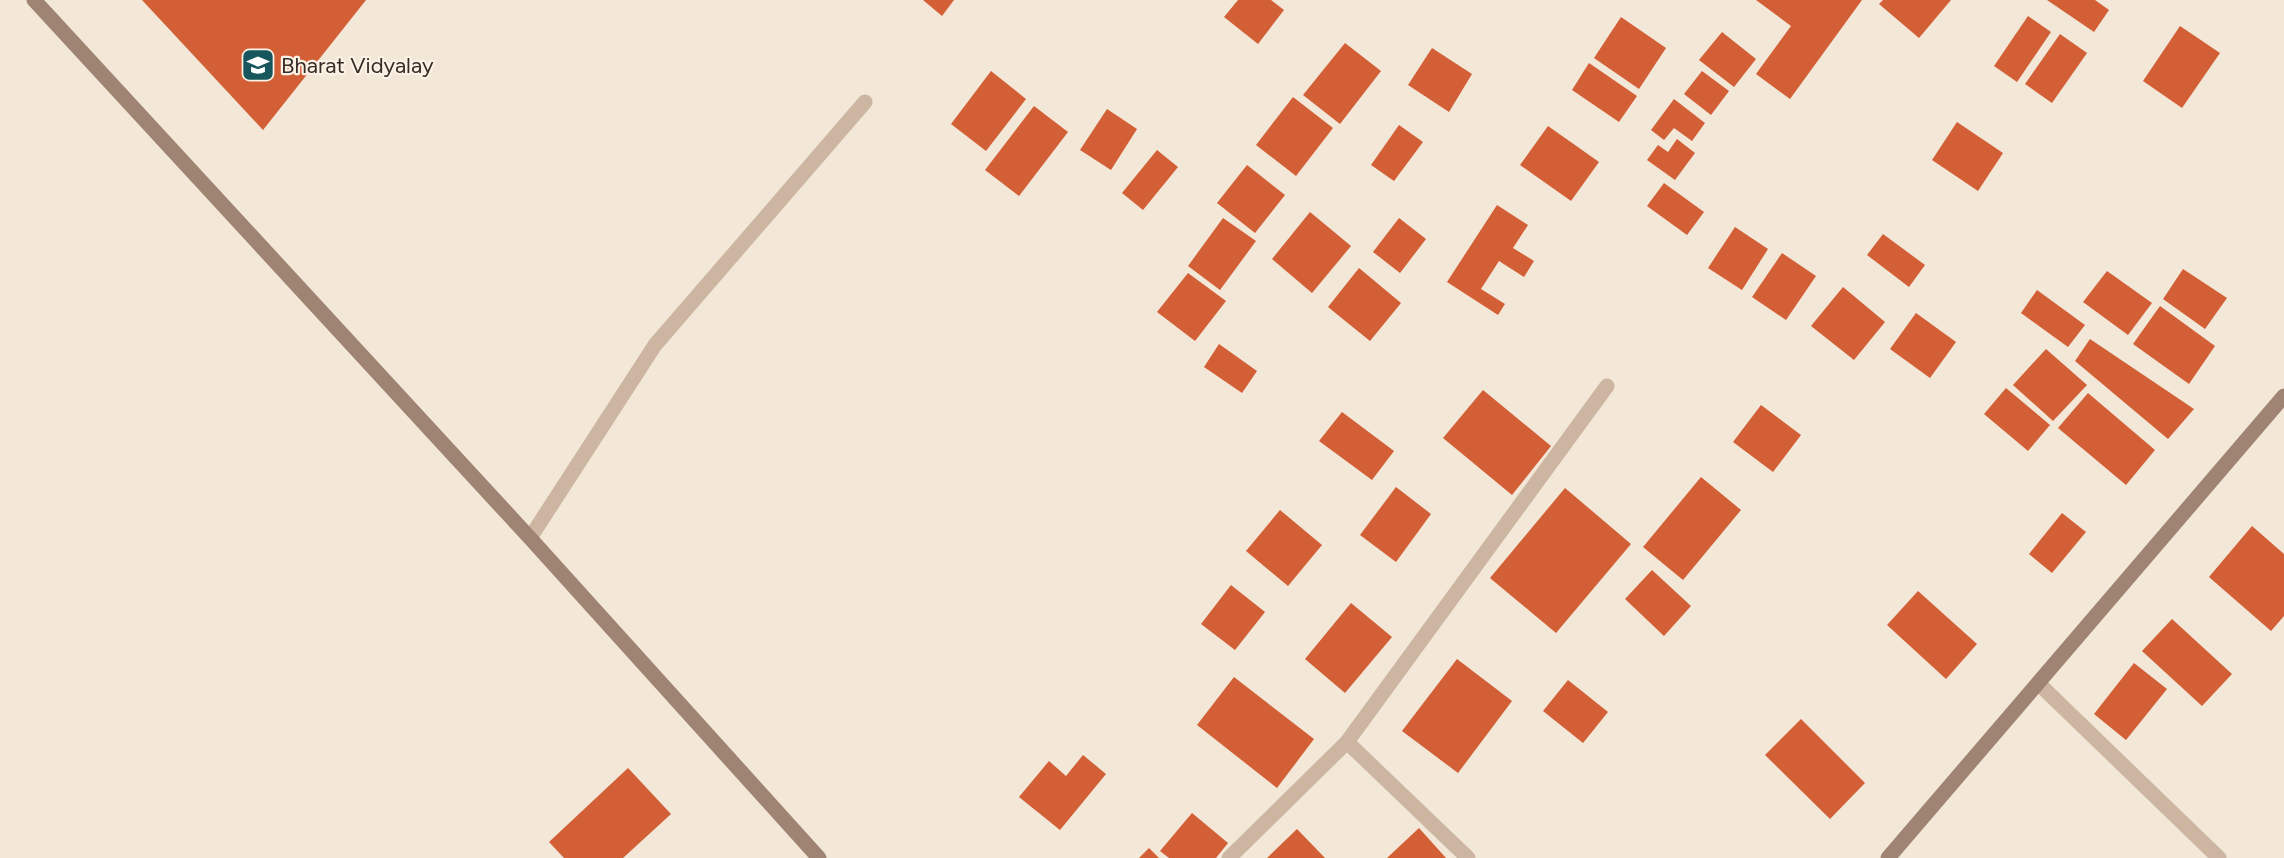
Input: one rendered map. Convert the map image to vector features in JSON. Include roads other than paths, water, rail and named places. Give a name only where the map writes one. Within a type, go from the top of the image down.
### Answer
[{"type":"main road","points":[[34,0],[530,538],[819,858]]},
{"type":"main road","points":[[1888,858],[2284,396]]},
{"type":"street","points":[[530,538],[655,345],[865,102]]},
{"type":"street","points":[[1229,858],[1347,742],[1607,386]]},
{"type":"street","points":[[2038,683],[2219,858]]},
{"type":"street","points":[[1347,742],[1468,858]]},
{"type":"place","name":"Bharat Vidyalay","points":[[258,65]]}]
